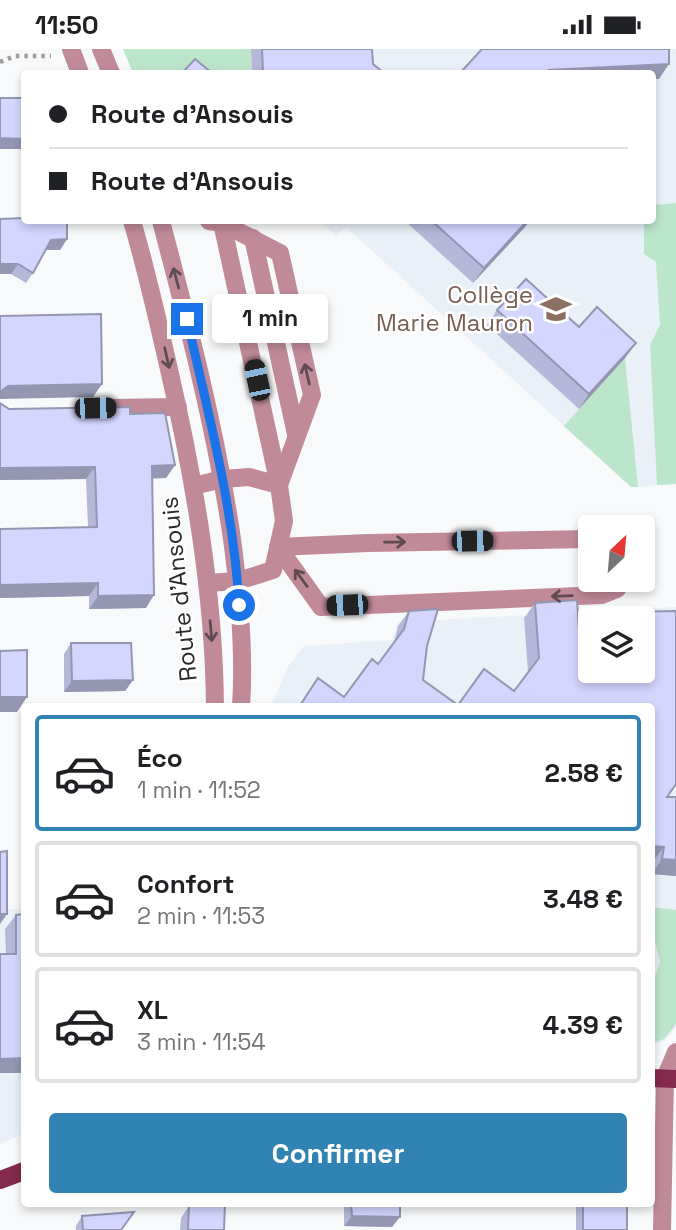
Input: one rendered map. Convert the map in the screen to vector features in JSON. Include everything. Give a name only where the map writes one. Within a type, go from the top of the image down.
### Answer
[{"type":"main road","points":[[0,1179],[21,1172]]},
{"type":"street","points":[[101,49],[110,70]]},
{"type":"street","points":[[72,52],[79,70]]},
{"type":"street","name":"Route d'Ansouis","points":[[136,224],[178,407],[193,486],[207,583],[215,703]]},
{"type":"street","points":[[161,224],[187,319],[223,479],[238,581],[243,679],[241,703]]},
{"type":"street","points":[[207,583],[238,581],[273,570],[284,521],[279,485],[216,224]]},
{"type":"street","points":[[221,224],[253,238],[296,434],[279,485]]},
{"type":"street","points":[[91,408],[178,407]]},
{"type":"street","points":[[193,486],[223,479],[249,477],[279,485]]},
{"type":"street","points":[[278,547],[578,539]]},
{"type":"street","points":[[278,547],[321,607],[602,595],[610,592]]},
{"type":"street","points":[[662,1230],[664,1078],[676,1052]]},
{"type":"path","points":[[0,62],[15,56],[72,52]]},
{"type":"shaded area","name":"Collège Marie Mauron","points":[[123,49],[676,49],[676,484],[631,487],[346,227],[336,236],[322,224],[656,224],[656,70],[132,70]]},
{"type":"shaded area","points":[[676,607],[676,1027],[664,1041],[655,1044],[655,703],[273,703],[287,668],[304,646],[392,640],[398,622],[578,612],[578,683],[655,683],[655,608]]},
{"type":"shaded area","points":[[0,909],[21,909],[21,1135],[0,1144]]},
{"type":"green space","points":[[123,49],[251,49],[252,70],[132,70]]},
{"type":"green space","points":[[676,203],[676,484],[657,485],[650,345],[660,325],[656,262],[644,254],[644,224],[656,224],[656,205]]},
{"type":"green space","points":[[625,358],[638,487],[631,487],[564,426]]},
{"type":"green space","points":[[655,907],[676,910],[676,1024],[664,1039],[655,1042],[655,976],[660,962],[655,941]]},
{"type":"building","points":[[262,49],[372,49],[373,64],[380,70],[263,70]]},
{"type":"building","points":[[482,49],[669,49],[669,64],[549,70],[463,70]]},
{"type":"building","points":[[195,59],[208,70],[185,70]]},
{"type":"building","points":[[0,98],[21,98],[21,139],[0,138]]},
{"type":"building","points":[[21,218],[21,224],[67,224],[67,239],[51,240],[33,273],[18,264],[0,264],[0,219]]},
{"type":"building","points":[[435,224],[524,224],[484,268]]},
{"type":"building","points":[[526,279],[579,327],[597,307],[636,343],[589,394],[497,310]]},
{"type":"building","points":[[101,314],[102,384],[8,386],[0,392],[0,316]]},
{"type":"building","points":[[0,403],[9,409],[130,407],[130,414],[165,413],[175,465],[152,466],[154,595],[98,596],[98,583],[0,585],[0,529],[97,527],[95,467],[0,468]]},
{"type":"building","points":[[577,600],[578,683],[655,683],[655,611],[676,611],[676,784],[667,797],[676,797],[676,860],[662,859],[664,847],[655,846],[655,703],[459,703],[484,669],[514,691],[539,658],[535,603]]},
{"type":"building","points":[[438,609],[427,646],[423,680],[455,703],[302,703],[318,678],[344,697],[372,659],[378,664],[404,629],[409,611]]},
{"type":"building","points":[[71,643],[131,643],[133,680],[72,681]]},
{"type":"building","points":[[27,650],[27,697],[0,697],[0,651]]},
{"type":"building","points":[[7,851],[7,914],[0,914],[0,852]]},
{"type":"building","points":[[21,914],[21,1058],[0,1059],[0,954],[16,954],[16,915]]},
{"type":"building","points":[[189,1207],[225,1207],[224,1230],[188,1230]]},
{"type":"building","points":[[351,1207],[400,1207],[400,1217],[352,1216]]},
{"type":"building","points":[[583,1207],[627,1207],[627,1230],[583,1230]]},
{"type":"building","points":[[134,1212],[121,1230],[83,1230],[82,1216]]},
{"type":"place","name":"Collège Marie Mauron","points":[[556,309]]},
{"type":"route","points":[[187,319],[223,479],[239,605]]}]
